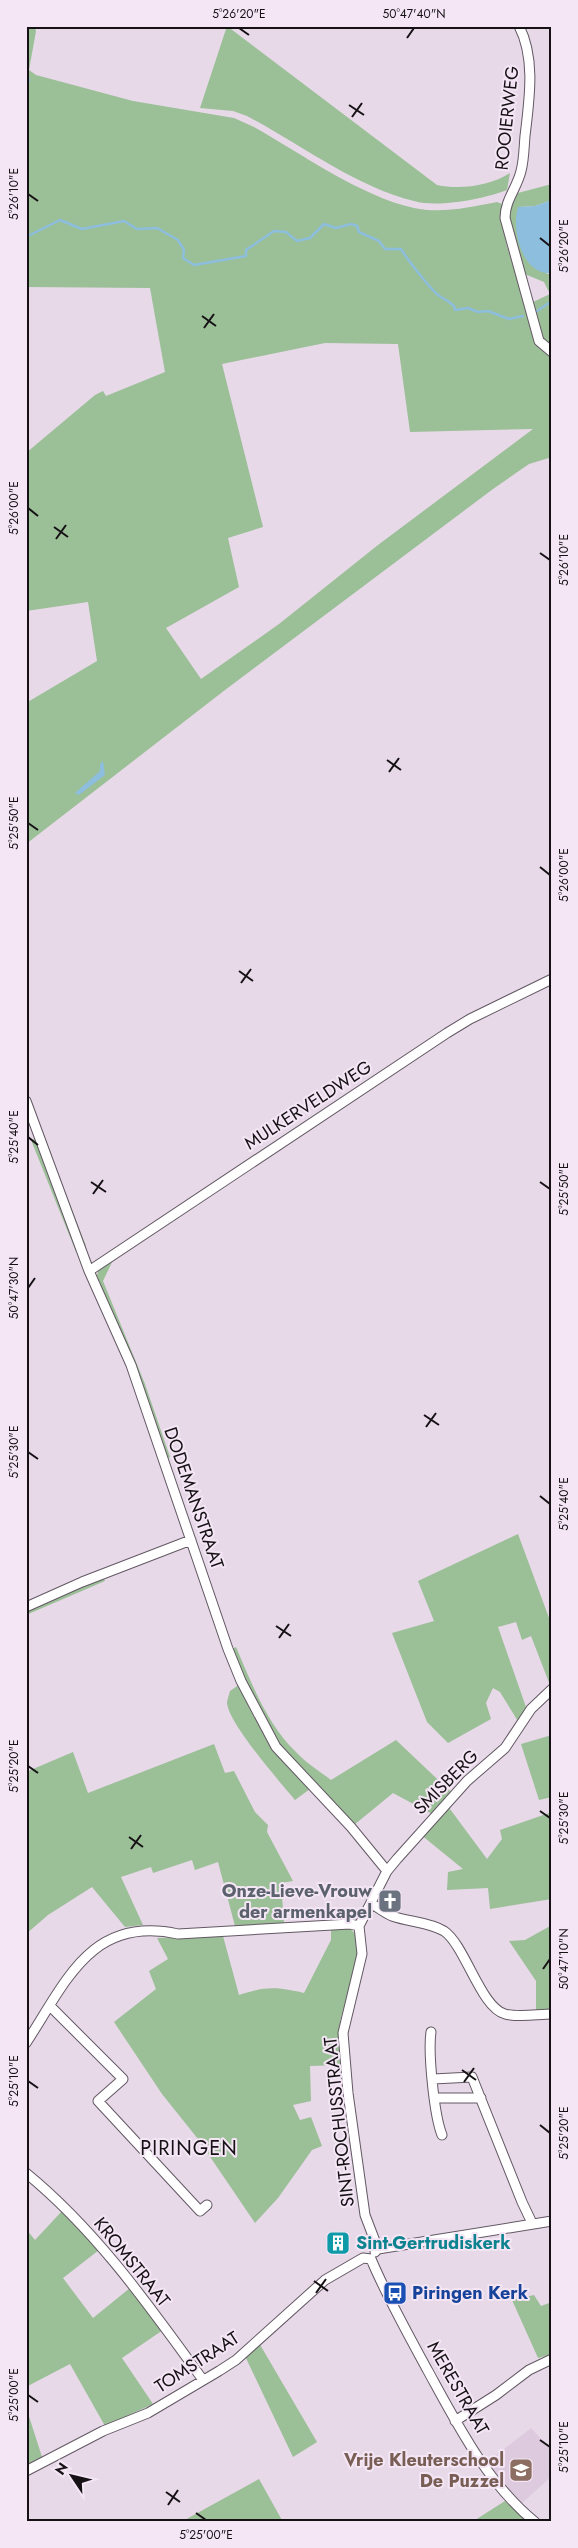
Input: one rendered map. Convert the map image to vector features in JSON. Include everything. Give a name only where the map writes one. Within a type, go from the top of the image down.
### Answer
[{"type":"street","name":"ROOIERWEG","points":[[519,26],[526,39],[530,64],[527,118],[522,170],[505,208],[505,218],[539,341],[552,352]]},
{"type":"street","name":"MULKERVELDWEG","points":[[89,1271],[447,1033],[484,1011],[552,979]]},
{"type":"street","name":"DODEMANSTRAAT","points":[[26,1102],[89,1271],[131,1365],[234,1665],[276,1747],[351,1827],[387,1871]]},
{"type":"street","points":[[26,1607],[82,1582],[192,1540]]},
{"type":"street","name":"SMISBERG","points":[[372,1904],[387,1871],[444,1806],[505,1748],[531,1709],[552,1689]]},
{"type":"street","points":[[26,2043],[83,1960],[102,1942],[121,1934],[154,1930],[178,1934],[350,1924],[359,1926],[372,1904],[393,1916],[433,1926],[445,1932],[452,1939],[476,1981],[495,2008],[504,2014],[552,2014]]},
{"type":"street","name":"SINT-ROCHUSSTRAAT","points":[[359,1926],[362,1954],[343,2033],[348,2093],[366,2215],[378,2249]]},
{"type":"street","points":[[50,2006],[123,2080],[98,2101],[200,2211],[207,2205]]},
{"type":"street","points":[[431,2032],[430,2041],[435,2098],[438,2126],[442,2135]]},
{"type":"street","points":[[433,2079],[472,2077],[522,2202],[532,2222]]},
{"type":"street","points":[[435,2098],[481,2098]]},
{"type":"street","name":"KROMSTRAAT","points":[[26,2173],[53,2195],[109,2255],[203,2380]]},
{"type":"street","points":[[370,2258],[378,2249],[532,2222],[552,2221]]},
{"type":"street","name":"TOMSTRAAT","points":[[26,2472],[103,2432],[148,2413],[236,2360],[325,2280],[363,2258],[370,2258]]},
{"type":"street","name":"MERESTRAAT","points":[[370,2258],[382,2285],[455,2421],[495,2482],[536,2522]]},
{"type":"street","points":[[455,2421],[496,2395],[529,2370],[552,2359]]},
{"type":"shaded area","name":"Vrije Kleuterschool De Puzzel","points":[[531,2428],[552,2451],[552,2476],[521,2504],[486,2463]]},
{"type":"green space","points":[[26,26],[34,26],[36,31],[29,70],[36,75],[133,101],[234,118],[254,127],[353,184],[394,202],[414,208],[445,210],[497,202],[502,204],[506,243],[536,341],[545,353],[552,356],[552,457],[529,464],[493,489],[225,690],[26,844],[26,703],[97,661],[88,602],[26,611],[26,453],[95,395],[103,391],[106,396],[165,372],[150,288],[26,287]],"holes":[[[325,343],[398,344],[410,432],[533,429],[378,545],[279,624],[201,679],[166,628],[239,587],[228,538],[263,527],[222,364]]]},
{"type":"green space","points":[[227,26],[437,185],[455,187],[475,186],[493,181],[510,173],[507,190],[461,202],[435,204],[414,201],[371,186],[247,116],[233,111],[200,108]]},
{"type":"green space","points":[[552,184],[552,200],[535,206],[518,207],[547,274],[552,273],[552,349],[543,343],[531,303],[550,294],[544,282],[527,275],[520,269],[508,210],[514,194]]},
{"type":"green space","points":[[41,1137],[46,1142],[86,1246],[76,1252],[31,1140]]},
{"type":"green space","points":[[114,1258],[103,1281],[145,1384],[170,1457],[166,1460],[95,1280],[100,1267]]},
{"type":"green space","points":[[518,1534],[552,1626],[552,1685],[550,1685],[531,1636],[522,1640],[516,1622],[498,1627],[527,1710],[519,1723],[500,1692],[493,1688],[486,1703],[491,1719],[448,1743],[427,1722],[392,1633],[434,1621],[418,1581]]},
{"type":"green space","points":[[103,1577],[105,1581],[26,1615],[26,1610]]},
{"type":"green space","points":[[236,1647],[261,1702],[276,1728],[299,1755],[331,1780],[396,1740],[452,1793],[432,1814],[393,1793],[354,1825],[310,1789],[295,1800],[256,1753],[230,1712],[227,1703],[230,1691],[243,1682],[231,1649]]},
{"type":"green space","points":[[552,1735],[552,1797],[539,1800],[521,1744]]},
{"type":"green space","points":[[214,1744],[225,1773],[234,1771],[255,1812],[268,1825],[267,1832],[293,1881],[281,1883],[284,1923],[235,1926],[218,1862],[195,1870],[192,1860],[153,1873],[151,1867],[121,1877],[143,1925],[125,1927],[92,1887],[48,1915],[26,1934],[26,1772],[73,1752],[88,1793]]},
{"type":"green space","points":[[447,1805],[487,1859],[502,1839],[500,1830],[552,1812],[552,1899],[490,1909],[488,1888],[447,1890],[448,1872],[463,1869],[420,1834]]},
{"type":"green space","points":[[552,1925],[552,2010],[536,2010],[536,1981],[509,1941],[525,1940]]},
{"type":"green space","points":[[347,1927],[355,1934],[358,1944],[358,1957],[339,2030],[340,2065],[310,2066],[311,2101],[293,2105],[300,2120],[311,2117],[322,2146],[312,2150],[278,2198],[255,2223],[198,2139],[162,2094],[114,2022],[156,1989],[149,1971],[168,1959],[157,1938],[223,1936],[239,1995],[272,1988],[304,1993],[331,1940],[331,1928]]},
{"type":"green space","points":[[63,2210],[99,2250],[63,2278],[93,2318],[130,2288],[163,2330],[122,2358],[153,2404],[105,2426],[70,2364],[26,2387],[26,2229],[35,2240]]},
{"type":"green space","points":[[534,2295],[541,2306],[552,2302],[552,2354],[538,2358],[512,2300]]},
{"type":"green space","points":[[259,2343],[317,2442],[293,2457],[245,2356]]},
{"type":"green space","points":[[26,2407],[42,2457],[26,2465]]},
{"type":"green space","points":[[259,2479],[283,2522],[181,2522]]},
{"type":"green space","points":[[505,2501],[528,2522],[472,2522]]},
{"type":"water","points":[[552,200],[552,273],[542,272],[533,267],[526,259],[518,238],[516,216],[518,207],[535,206]]},
{"type":"water","points":[[103,761],[105,775],[79,795],[75,793],[100,771],[100,764]]},
{"type":"waterway","points":[[26,77],[29,80],[26,84]]},
{"type":"waterway","points":[[26,237],[60,220],[82,229],[124,221],[137,229],[157,228],[178,240],[184,250],[183,258],[194,265],[246,256],[246,250],[274,231],[286,232],[297,241],[310,238],[324,224],[336,228],[351,224],[357,226],[359,232],[379,241],[385,249],[401,249],[426,283],[437,294],[454,306],[455,310],[468,308],[478,312],[488,311],[509,319],[523,316]]},
{"type":"waterway","points":[[537,311],[552,301]]},
{"type":"place","name":"Onze-Lieve-Vrouw der armenkapel","points":[[390,1901]]},
{"type":"place","name":"Sint-Gertrudiskerk","points":[[338,2243]]},
{"type":"place","name":"Piringen Kerk","points":[[395,2293]]},
{"type":"place","name":"Vrije Kleuterschool De Puzzel","points":[[521,2470]]},
{"type":"district","name":"PIRINGEN","points":[[189,2148]]}]
